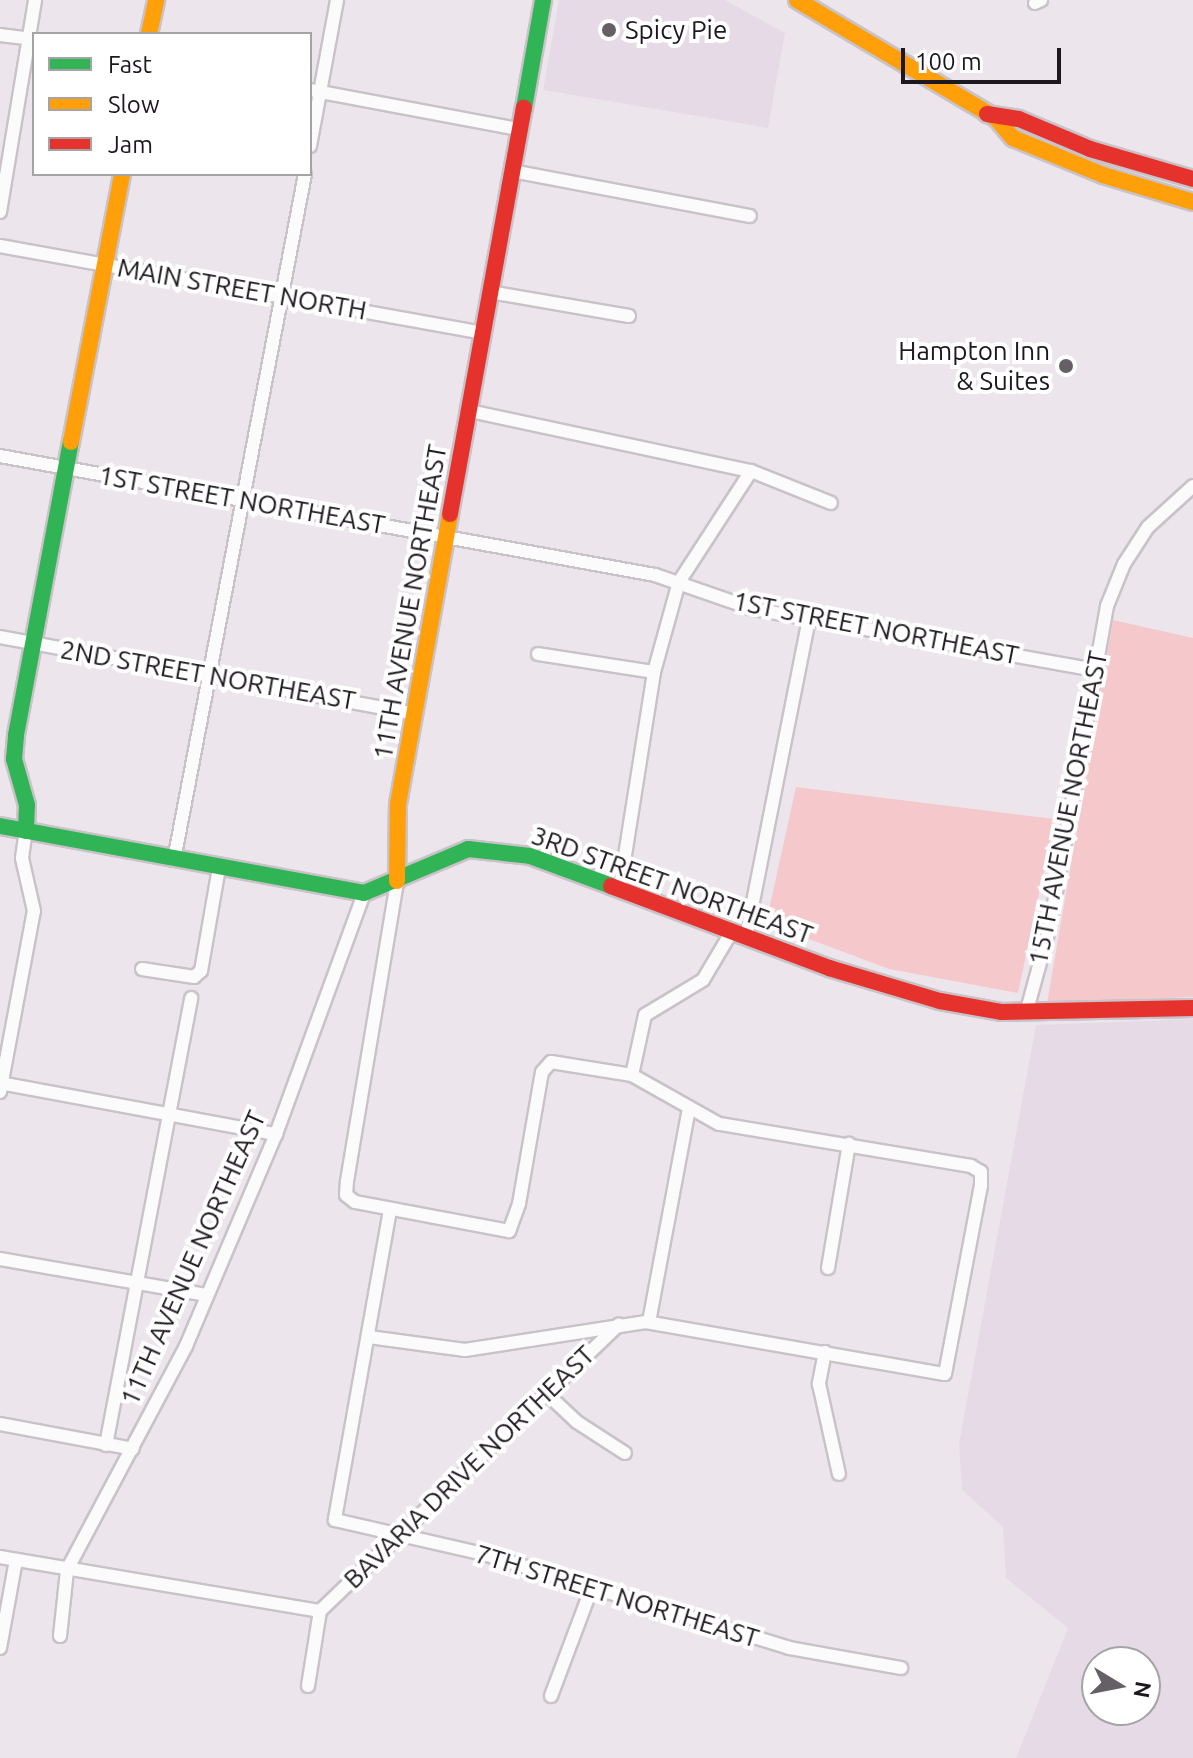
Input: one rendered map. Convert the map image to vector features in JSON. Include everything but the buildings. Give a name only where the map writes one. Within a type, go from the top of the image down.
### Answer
[{"type":"street","points":[[32,32],[35,0]]},
{"type":"street","points":[[149,32],[156,0]]},
{"type":"street","points":[[312,124],[315,91],[337,0]]},
{"type":"street","name":"11TH AVENUE NORTHEAST","points":[[397,881],[398,804],[543,0]]},
{"type":"street","points":[[797,0],[996,118],[1013,138],[1049,154],[1193,202]]},
{"type":"street","points":[[0,35],[32,38],[0,212]]},
{"type":"street","points":[[315,91],[519,129]]},
{"type":"street","points":[[996,118],[1019,119],[1090,149],[1193,179]]},
{"type":"street","points":[[512,171],[750,216]]},
{"type":"street","points":[[122,176],[14,751],[27,805],[22,858],[34,911],[1,1086],[276,1134]]},
{"type":"street","points":[[174,860],[305,176]]},
{"type":"street","name":"MAIN STREET NORTH","points":[[0,246],[484,333]]},
{"type":"street","points":[[490,292],[629,316]]},
{"type":"street","points":[[470,411],[751,471],[831,503]]},
{"type":"street","name":"1ST STREET NORTHEAST","points":[[0,456],[679,582],[753,609],[1094,670]]},
{"type":"street","points":[[620,887],[654,672],[679,582],[751,471]]},
{"type":"street","name":"15TH AVENUE NORTHEAST","points":[[1027,1010],[1050,926],[1107,606],[1124,564],[1148,527],[1193,486]]},
{"type":"street","points":[[632,1075],[645,1015],[703,980],[739,934],[809,619]]},
{"type":"street","name":"2ND STREET NORTHEAST","points":[[0,637],[416,714]]},
{"type":"street","points":[[538,654],[654,672]]},
{"type":"street","name":"3RD STREET NORTHEAST","points":[[0,826],[364,893],[397,881],[447,854],[483,849],[530,856],[620,887],[739,934],[940,1001],[1002,1012],[1193,1008]]},
{"type":"street","points":[[142,969],[194,977],[201,971],[219,868]]},
{"type":"street","points":[[390,1210],[369,1337],[465,1350],[619,1324],[649,1322],[945,1374],[981,1186],[981,1172],[971,1166],[719,1124],[632,1075],[551,1062],[542,1072],[519,1204],[509,1231],[355,1202],[346,1195],[397,881]]},
{"type":"street","name":"11TH AVENUE NORTHEAST","points":[[60,1636],[67,1570],[133,1449],[207,1295],[276,1134],[364,893]]},
{"type":"street","points":[[106,1445],[191,998]]},
{"type":"street","points":[[649,1322],[689,1108]]},
{"type":"street","points":[[828,1268],[849,1144]]},
{"type":"street","points":[[0,1259],[207,1295]]},
{"type":"street","name":"BAVARIA DRIVE NORTHEAST","points":[[320,1611],[619,1324]]},
{"type":"street","name":"7TH STREET NORTHEAST","points":[[369,1337],[335,1520],[592,1587],[789,1648],[901,1668]]},
{"type":"street","points":[[825,1352],[819,1384],[839,1474]]},
{"type":"street","points":[[545,1392],[577,1422],[625,1453]]},
{"type":"street","points":[[0,1424],[133,1449]]},
{"type":"street","points":[[0,1557],[320,1611],[308,1686]]},
{"type":"street","points":[[0,1648],[16,1560]]},
{"type":"street","points":[[551,1696],[592,1587]]},
{"type":"shaded area","points":[[559,0],[725,0],[785,33],[768,128],[543,90]]},
{"type":"shaded area","points":[[1113,620],[1193,638],[1193,997],[1047,1003]]},
{"type":"shaded area","points":[[796,787],[1055,819],[1018,993],[889,969],[766,923]]},
{"type":"shaded area","points":[[1193,1019],[1193,1758],[1016,1758],[1068,1628],[1006,1578],[1003,1527],[962,1490],[959,1444],[1036,1025]]},
{"type":"traffic: fast","points":[[524,108],[543,0]]},
{"type":"traffic: fast","points":[[26,831],[27,805],[14,759],[16,735],[71,442]]},
{"type":"traffic: fast","points":[[0,826],[364,893],[468,849],[530,856],[611,886]]},
{"type":"traffic: slow","points":[[149,32],[156,0]]},
{"type":"traffic: slow","points":[[797,0],[996,118],[1013,138],[1103,175],[1193,202]]},
{"type":"traffic: slow","points":[[71,442],[122,176]]},
{"type":"traffic: slow","points":[[397,881],[398,804],[450,514]]},
{"type":"traffic: jam","points":[[450,514],[524,108]]},
{"type":"traffic: jam","points":[[987,114],[1019,119],[1090,149],[1193,179]]},
{"type":"traffic: jam","points":[[611,886],[829,968],[940,1001],[1002,1012],[1193,1008]]},
{"type":"place","name":"Spicy Pie","points":[[609,30]]},
{"type":"place","name":"Hampton Inn & Suites","points":[[1066,366]]}]
